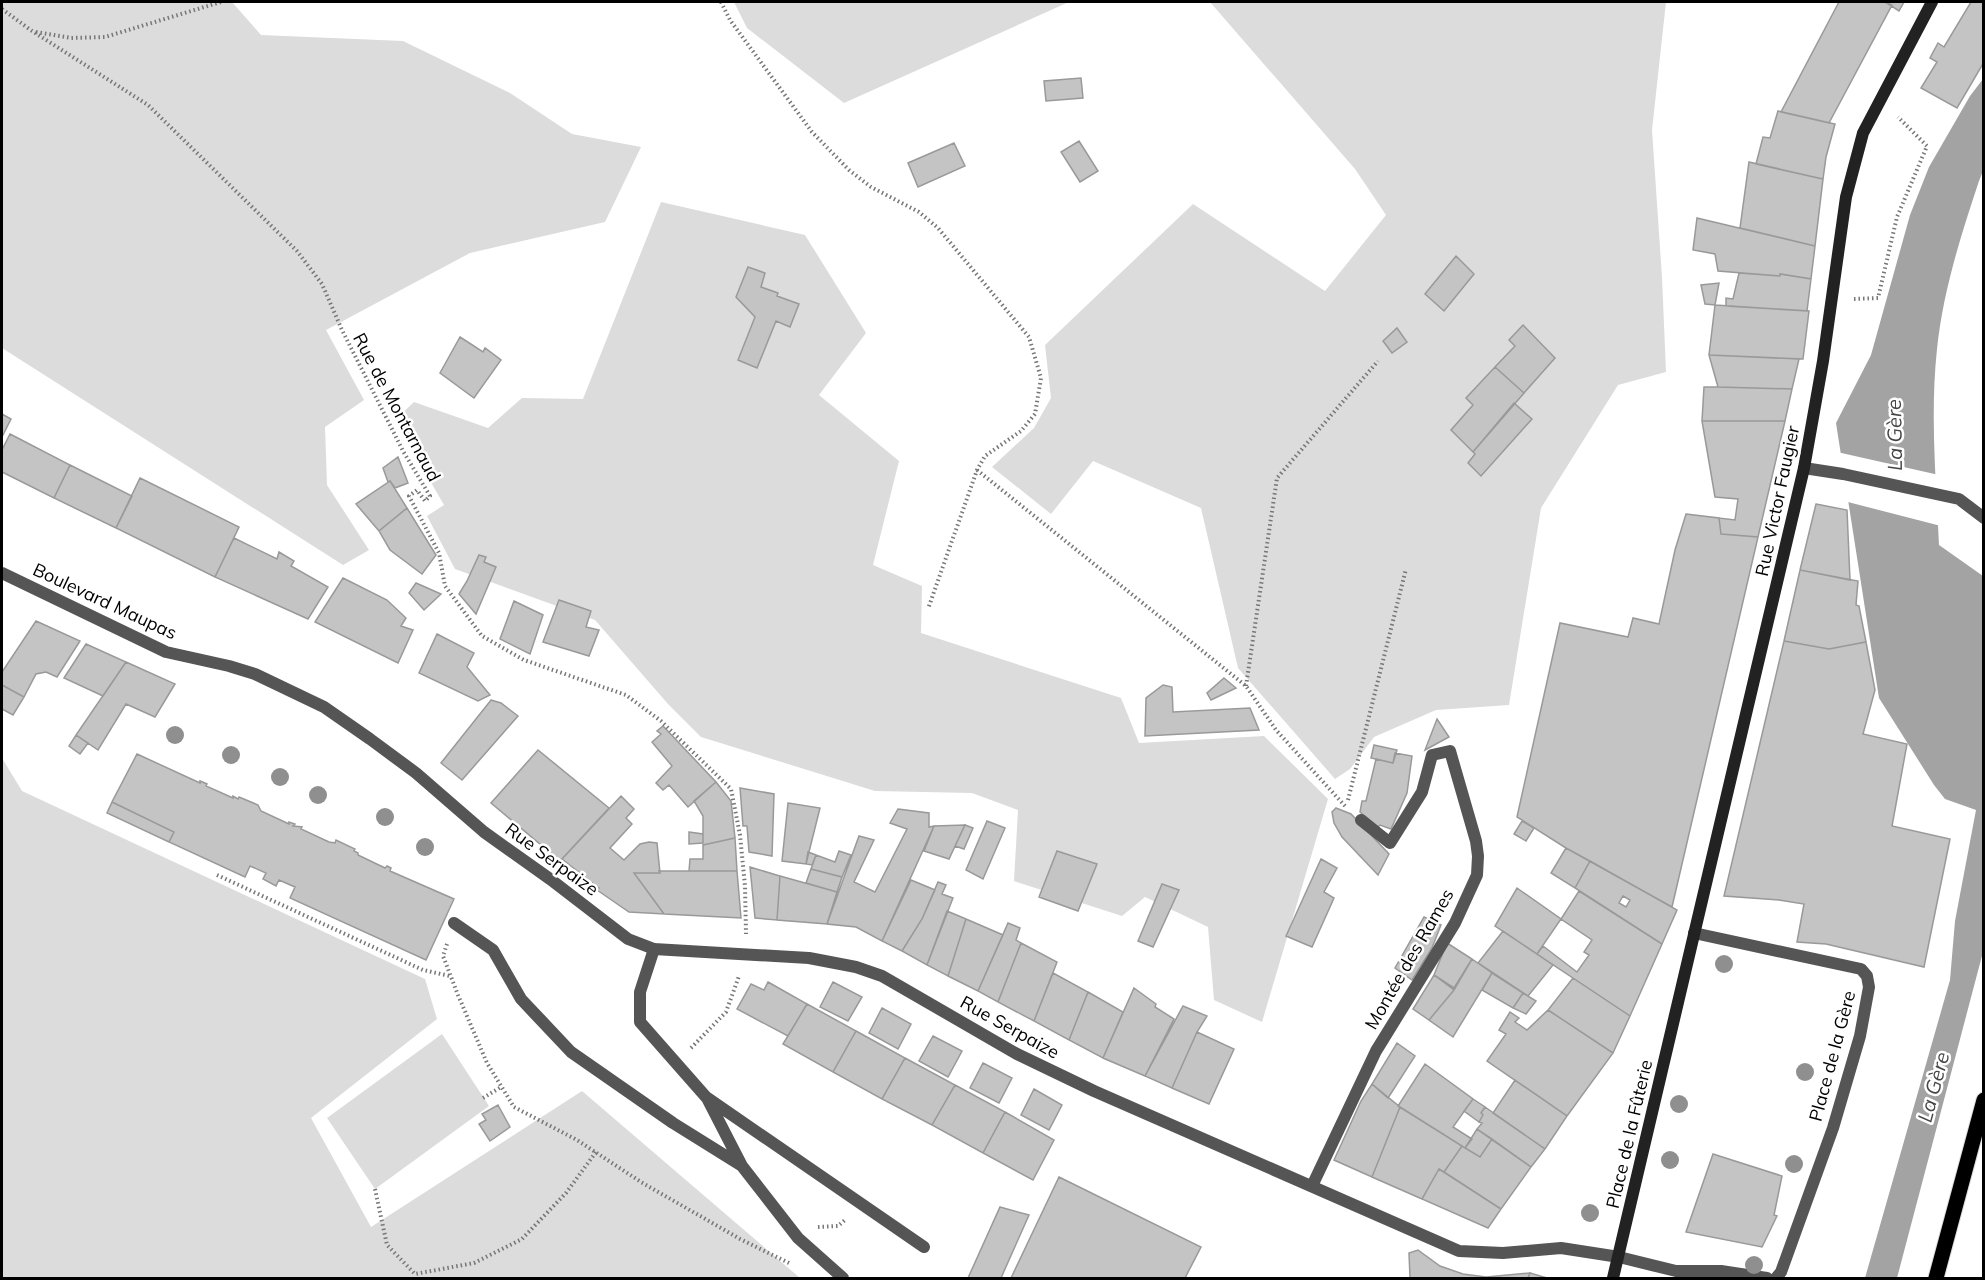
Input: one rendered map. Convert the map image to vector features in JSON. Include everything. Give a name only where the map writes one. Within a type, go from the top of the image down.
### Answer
[{"type":"main road","name":"Rue Victor Faugier","points":[[1676,1018],[1804,468],[1846,197],[1863,133],[1932,2]]},
{"type":"main road","name":"Place de la Fûterie","points":[[1613,1278],[1676,1018]]},
{"type":"main road","points":[[1936,1278],[1983,1100]]},
{"type":"street","points":[[1804,468],[1959,498],[1983,518]]},
{"type":"street","name":"Boulevard Maupas","points":[[2,573],[166,652],[255,674],[324,708],[416,773]]},
{"type":"street","name":"Montée des Rames","points":[[1312,1186],[1376,1051],[1455,923],[1477,875],[1476,841],[1450,751],[1432,755],[1422,792],[1390,843],[1361,820]]},
{"type":"street","name":"Rue Serpaize","points":[[416,773],[484,832],[628,939],[654,949],[809,958],[856,967],[882,976],[1017,1054],[1104,1096],[1459,1251],[1503,1253],[1561,1248],[1618,1257]]},
{"type":"street","points":[[454,923],[493,950],[521,999],[571,1052],[673,1123],[742,1166]]},
{"type":"street","name":"Place de la Gère","points":[[1694,933],[1861,969],[1867,976],[1869,987],[1860,1036],[1843,1094],[1781,1272],[1776,1278]]},
{"type":"street","points":[[654,949],[640,992],[640,1022],[706,1097],[742,1166],[798,1238],[843,1278]]},
{"type":"street","points":[[706,1097],[924,1247]]},
{"type":"street","points":[[1618,1257],[1676,1271],[1721,1271],[1767,1278]]},
{"type":"path","points":[[32,31],[71,38],[105,37],[220,2]]},
{"type":"path","points":[[720,2],[730,20],[812,132],[849,170],[871,187],[919,212],[938,228],[1029,337],[1041,378],[1035,414],[1021,431],[985,456],[977,470],[928,609]]},
{"type":"path","name":"Rue de Montarnaud","points":[[2,9],[32,31],[148,105],[297,251],[322,284],[342,330],[403,451],[430,496],[425,501],[417,490],[409,496],[439,553],[445,586],[482,636],[524,660],[626,695],[662,721],[731,789],[740,836],[745,886],[746,955]]},
{"type":"path","points":[[1832,299],[1878,298],[1897,217],[1928,146],[1881,100]]},
{"type":"path","points":[[1246,686],[1277,478],[1378,361]]},
{"type":"path","points":[[977,470],[1246,686],[1276,730],[1346,807],[1406,569]]},
{"type":"path","points":[[218,875],[423,970],[451,976]]},
{"type":"path","points":[[454,923],[443,956],[487,1063],[514,1107],[578,1140],[641,1182],[740,1239],[790,1264]]},
{"type":"path","points":[[689,1050],[726,1012],[746,955]]},
{"type":"path","points":[[483,1098],[501,1087]]},
{"type":"path","points":[[375,1189],[387,1245],[415,1274],[474,1263],[522,1239],[566,1193],[596,1152]]},
{"type":"shaded area","points":[[2,2],[232,2],[261,35],[403,41],[510,93],[572,134],[641,147],[605,222],[470,253],[326,330],[364,400],[325,427],[327,485],[369,550],[343,565],[2,348]]},
{"type":"shaded area","points":[[734,2],[1069,2],[844,103],[747,28]]},
{"type":"shaded area","points":[[1210,2],[1666,2],[1652,130],[1666,372],[1618,385],[1541,508],[1509,705],[1436,710],[1374,737],[1350,769],[1335,779],[1238,668],[1201,508],[1093,461],[1051,514],[992,467],[1034,428],[1051,398],[1045,345],[1193,204],[1325,291],[1386,215],[1355,169]]},
{"type":"shaded area","points":[[661,202],[805,235],[866,333],[819,395],[899,461],[873,565],[922,586],[921,633],[1121,698],[1139,743],[1264,736],[1328,799],[1262,1022],[1214,1000],[1208,927],[1145,897],[1122,916],[1014,881],[1018,810],[972,793],[875,791],[701,737],[668,704],[595,620],[455,569],[427,516],[444,505],[395,420],[414,402],[488,428],[522,398],[583,399]]},
{"type":"shaded area","points":[[2,758],[22,791],[425,979],[437,1019],[311,1118],[371,1227],[582,1091],[800,1278],[2,1278]]},
{"type":"shaded area","points":[[442,1034],[489,1106],[375,1189],[327,1118]]},
{"type":"water","name":"La Gère","points":[[1983,79],[1983,171],[1959,243],[1948,285],[1937,349],[1934,422],[1939,545],[1983,576],[1983,952],[1897,1278],[1865,1278],[1950,980],[1955,921],[1976,810],[1945,799],[1879,698],[1836,423],[1871,355],[1910,215],[1929,167],[1970,96]]},
{"type":"pier","points":[[1837,452],[1939,475],[1941,526],[1844,501]]},
{"type":"building","points":[[1839,2],[1885,2],[1892,5],[1829,123],[1781,112]]},
{"type":"building","points":[[1885,2],[1904,2],[1899,11]]},
{"type":"building","points":[[1971,2],[1984,2],[1984,62],[1957,108],[1921,88],[1937,62],[1930,58],[1938,43],[1944,47]]},
{"type":"building","points":[[1081,78],[1083,98],[1046,101],[1044,81]]},
{"type":"building","points":[[1778,111],[1835,124],[1823,179],[1756,164],[1763,137],[1770,138]]},
{"type":"building","points":[[1079,141],[1098,171],[1080,182],[1061,152]]},
{"type":"building","points":[[954,143],[965,166],[918,187],[908,163]]},
{"type":"building","points":[[1749,162],[1823,179],[1815,246],[1740,228]]},
{"type":"building","points":[[1697,218],[1815,246],[1811,279],[1780,274],[1780,276],[1718,271],[1715,254],[1693,250]]},
{"type":"building","points":[[1456,256],[1474,274],[1444,311],[1425,294]]},
{"type":"building","points":[[748,267],[765,273],[761,287],[799,304],[790,327],[776,321],[757,368],[738,360],[755,317],[736,297]]},
{"type":"building","points":[[1739,273],[1780,276],[1780,274],[1811,279],[1807,311],[1726,306],[1726,298],[1733,299]]},
{"type":"building","points":[[1719,283],[1715,305],[1705,304],[1701,285]]},
{"type":"building","points":[[1715,305],[1809,311],[1803,359],[1709,355]]},
{"type":"building","points":[[1523,325],[1555,358],[1524,393],[1495,367],[1515,346],[1509,340]]},
{"type":"building","points":[[1397,328],[1407,342],[1392,353],[1383,341]]},
{"type":"building","points":[[460,337],[483,352],[485,348],[501,360],[474,398],[440,373]]},
{"type":"building","points":[[1709,355],[1799,359],[1792,389],[1718,387]]},
{"type":"building","points":[[1495,367],[1524,393],[1473,452],[1451,430],[1473,405],[1466,398]]},
{"type":"building","points":[[1704,387],[1792,389],[1785,421],[1702,421]]},
{"type":"building","points":[[1514,403],[1532,419],[1481,476],[1468,463],[1475,454],[1473,452]]},
{"type":"building","points":[[2,414],[11,419],[2,437]]},
{"type":"building","points":[[1702,421],[1785,421],[1758,537],[1721,534],[1719,518],[1735,520],[1738,499],[1715,497]]},
{"type":"building","points":[[10,434],[70,465],[54,498],[2,472],[2,450]]},
{"type":"building","points":[[398,457],[408,483],[395,488],[390,481],[388,482],[383,468]]},
{"type":"building","points":[[70,465],[132,496],[116,528],[54,498]]},
{"type":"building","points":[[140,478],[239,527],[215,577],[116,528]]},
{"type":"building","points":[[390,481],[407,508],[379,531],[356,504]]},
{"type":"building","points":[[1816,504],[1847,510],[1850,580],[1800,570]]},
{"type":"building","points":[[407,508],[436,555],[422,574],[390,550],[379,531]]},
{"type":"building","points":[[1686,514],[1719,518],[1721,534],[1758,537],[1672,907],[1566,848],[1517,817],[1560,623],[1628,637],[1633,618],[1659,624],[1675,550]]},
{"type":"building","points":[[234,538],[277,559],[279,552],[294,561],[291,566],[328,587],[308,619],[215,577]]},
{"type":"building","points":[[479,555],[486,557],[484,562],[496,567],[476,614],[459,594]]},
{"type":"building","points":[[1800,570],[1858,581],[1856,605],[1859,606],[1866,642],[1829,649],[1784,641]]},
{"type":"building","points":[[343,578],[387,600],[406,618],[401,626],[413,630],[398,663],[315,622]]},
{"type":"building","points":[[416,583],[441,594],[424,610],[409,593]]},
{"type":"building","points":[[559,600],[591,611],[586,627],[599,630],[589,656],[543,642]]},
{"type":"building","points":[[514,601],[543,615],[530,654],[500,639]]},
{"type":"building","points":[[36,621],[80,641],[57,677],[46,672],[36,674],[24,697],[2,685],[2,672]]},
{"type":"building","points":[[437,634],[474,653],[467,667],[490,695],[478,701],[419,673]]},
{"type":"building","points":[[1784,641],[1829,649],[1866,642],[1875,690],[1863,734],[1907,744],[1892,826],[1950,839],[1924,967],[1826,944],[1797,942],[1804,904],[1724,896]]},
{"type":"building","points":[[86,644],[126,662],[103,696],[64,678]]},
{"type":"building","points":[[126,662],[175,684],[155,717],[126,704],[98,750],[76,735]]},
{"type":"building","points":[[1224,678],[1236,688],[1211,700],[1207,693]]},
{"type":"building","points":[[2,685],[24,697],[13,715],[2,709]]},
{"type":"building","points":[[1163,685],[1172,687],[1173,712],[1250,708],[1259,730],[1145,736],[1146,698]]},
{"type":"building","points":[[491,700],[501,703],[518,716],[462,780],[441,763]]},
{"type":"building","points":[[1437,719],[1449,737],[1425,750]]},
{"type":"building","points":[[663,726],[716,782],[688,807],[669,785],[663,790],[656,783],[672,766],[652,742],[661,734],[657,731]]},
{"type":"building","points":[[76,735],[88,743],[80,754],[69,746]]},
{"type":"building","points":[[1374,745],[1397,750],[1393,763],[1371,758]]},
{"type":"building","points":[[538,750],[609,808],[560,861],[491,803]]},
{"type":"building","points":[[1395,753],[1412,756],[1407,793],[1391,829],[1380,825],[1378,827],[1360,812],[1362,801],[1366,801],[1376,759],[1393,763]]},
{"type":"building","points":[[137,754],[200,783],[200,781],[207,784],[206,786],[233,798],[233,796],[238,799],[239,797],[258,805],[261,811],[289,824],[289,822],[295,824],[293,826],[302,827],[301,829],[329,842],[335,843],[336,840],[355,849],[358,855],[385,868],[387,866],[391,868],[390,871],[454,899],[426,960],[290,898],[295,887],[279,880],[276,886],[263,879],[266,873],[250,866],[245,877],[169,842],[174,832],[112,802]]},
{"type":"building","points":[[716,782],[731,801],[735,838],[703,845],[703,816],[694,801]]},
{"type":"building","points":[[740,788],[774,794],[772,856],[749,852],[747,826],[743,826]]},
{"type":"building","points":[[621,796],[634,809],[626,818],[632,824],[610,848],[624,860],[640,844],[657,843],[660,873],[634,873],[664,914],[629,912],[597,890],[599,888],[562,859]]},
{"type":"building","points":[[112,802],[174,832],[169,842],[107,813]]},
{"type":"building","points":[[788,803],[820,808],[806,864],[782,861]]},
{"type":"building","points":[[1336,808],[1351,814],[1389,854],[1378,875],[1342,837],[1334,823],[1332,812]]},
{"type":"building","points":[[898,809],[929,813],[929,827],[934,826],[882,941],[856,927],[827,924],[859,836],[874,840],[854,882],[875,892],[907,829],[890,823]]},
{"type":"building","points":[[987,821],[1005,828],[983,879],[966,870]]},
{"type":"building","points":[[1522,821],[1534,828],[1526,841],[1514,834]]},
{"type":"building","points":[[965,825],[949,859],[924,851],[934,826]]},
{"type":"building","points":[[965,825],[973,828],[964,849],[955,846]]},
{"type":"building","points":[[689,832],[703,834],[703,843],[689,844]]},
{"type":"building","points":[[735,838],[737,871],[689,871],[690,859],[703,859],[703,845]]},
{"type":"building","points":[[1566,848],[1590,861],[1575,888],[1551,873]]},
{"type":"building","points":[[839,851],[851,855],[842,877],[811,869],[816,855],[835,862]]},
{"type":"building","points":[[1057,851],[1097,864],[1078,911],[1039,897]]},
{"type":"building","points":[[808,852],[816,855],[812,865],[806,864]]},
{"type":"building","points":[[1321,859],[1337,868],[1324,892],[1334,898],[1312,947],[1286,936]]},
{"type":"building","points":[[1590,861],[1677,910],[1662,944],[1575,888]],"holes":[[[1623,896],[1630,900],[1626,907],[1619,903]]]},
{"type":"building","points":[[750,867],[780,876],[777,920],[755,918]]},
{"type":"building","points":[[811,869],[842,877],[837,892],[806,883]]},
{"type":"building","points":[[659,871],[737,871],[741,918],[664,914],[634,873],[660,873]]},
{"type":"building","points":[[780,876],[837,892],[827,924],[777,920]]},
{"type":"building","points":[[911,880],[935,890],[922,919],[902,951],[882,941]]},
{"type":"building","points":[[938,882],[946,885],[942,894],[953,898],[927,965],[902,951],[922,919]]},
{"type":"building","points":[[1162,884],[1179,890],[1153,947],[1138,941]]},
{"type":"building","points":[[1517,888],[1561,919],[1537,954],[1495,926]]},
{"type":"building","points":[[1579,891],[1662,944],[1630,1016],[1537,954],[1543,946],[1577,972],[1589,955],[1584,952],[1592,940],[1561,919]]},
{"type":"building","points":[[947,911],[966,919],[948,976],[927,965]]},
{"type":"building","points":[[1424,917],[1441,925],[1432,948],[1412,980],[1395,968]]},
{"type":"building","points":[[966,919],[1003,935],[978,991],[948,976]]},
{"type":"building","points":[[1008,923],[1020,928],[1016,940],[1021,943],[998,1002],[978,991]]},
{"type":"building","points":[[1503,931],[1553,965],[1528,996],[1478,963]]},
{"type":"building","points":[[1021,943],[1057,962],[1034,1021],[998,1002]]},
{"type":"building","points":[[1447,943],[1472,959],[1454,988],[1434,975]]},
{"type":"building","points":[[1472,959],[1492,973],[1453,1037],[1429,1020],[1454,990]]},
{"type":"building","points":[[1053,973],[1088,992],[1069,1040],[1034,1021]]},
{"type":"building","points":[[1492,973],[1523,993],[1513,1008],[1482,990]]},
{"type":"building","points":[[1434,975],[1454,990],[1429,1020],[1413,1009]]},
{"type":"building","points":[[1573,978],[1630,1016],[1613,1053],[1548,1010]]},
{"type":"building","points":[[768,982],[807,1004],[788,1036],[737,1009],[751,984],[764,990]]},
{"type":"building","points":[[833,982],[862,997],[848,1021],[820,1007]]},
{"type":"building","points":[[1134,988],[1156,1004],[1155,1007],[1174,1019],[1145,1076],[1103,1058]]},
{"type":"building","points":[[1088,992],[1123,1012],[1103,1058],[1069,1040]]},
{"type":"building","points":[[1523,993],[1536,1001],[1526,1014],[1513,1008]]},
{"type":"building","points":[[807,1004],[856,1031],[833,1072],[783,1044]]},
{"type":"building","points":[[1183,1006],[1207,1016],[1197,1032],[1172,1088],[1145,1076]]},
{"type":"building","points":[[882,1008],[911,1024],[898,1049],[869,1033]]},
{"type":"building","points":[[1548,1010],[1613,1053],[1567,1116],[1487,1061],[1506,1034],[1499,1030],[1510,1012],[1519,1018],[1515,1022],[1527,1030]]},
{"type":"building","points":[[856,1031],[905,1058],[882,1099],[833,1072]]},
{"type":"building","points":[[1197,1032],[1234,1049],[1209,1104],[1172,1088]]},
{"type":"building","points":[[933,1036],[962,1051],[948,1077],[919,1061]]},
{"type":"building","points":[[1397,1043],[1415,1056],[1388,1098],[1372,1084]]},
{"type":"building","points":[[905,1058],[955,1085],[932,1125],[882,1099]]},
{"type":"building","points":[[983,1063],[1012,1078],[999,1103],[970,1088]]},
{"type":"building","points":[[1425,1064],[1473,1099],[1453,1127],[1472,1139],[1465,1148],[1398,1106]]},
{"type":"building","points":[[1515,1080],[1567,1116],[1545,1149],[1493,1113]]},
{"type":"building","points":[[1372,1084],[1400,1107],[1372,1177],[1334,1160],[1361,1101]]},
{"type":"building","points":[[955,1085],[1005,1112],[983,1153],[932,1125]]},
{"type":"building","points":[[1034,1089],[1062,1105],[1049,1130],[1021,1115]]},
{"type":"building","points":[[1473,1099],[1485,1107],[1479,1122],[1464,1111]]},
{"type":"building","points":[[498,1105],[510,1127],[490,1141],[479,1124],[486,1120],[482,1114]]},
{"type":"building","points":[[1400,1107],[1462,1146],[1444,1172],[1439,1169],[1422,1199],[1372,1177]]},
{"type":"building","points":[[1485,1107],[1545,1149],[1531,1167],[1477,1129],[1482,1123],[1479,1122]]},
{"type":"building","points":[[1005,1112],[1054,1140],[1033,1180],[983,1153]]},
{"type":"building","points":[[1477,1129],[1492,1139],[1480,1157],[1465,1148]]},
{"type":"building","points":[[1492,1139],[1531,1167],[1501,1209],[1444,1172],[1462,1146],[1480,1157]]},
{"type":"building","points":[[1713,1154],[1782,1176],[1774,1215],[1777,1216],[1762,1247],[1686,1232]]},
{"type":"building","points":[[1439,1169],[1501,1209],[1488,1228],[1422,1199]]},
{"type":"building","points":[[1059,1177],[1201,1247],[1185,1278],[1011,1278]]},
{"type":"building","points":[[1000,1207],[1029,1215],[1001,1278],[968,1278]]},
{"type":"building","points":[[1418,1250],[1440,1266],[1463,1274],[1486,1277],[1530,1273],[1528,1278],[1410,1278],[1409,1253]]},
{"type":"building","points":[[1530,1273],[1547,1278],[1528,1278]]}]
